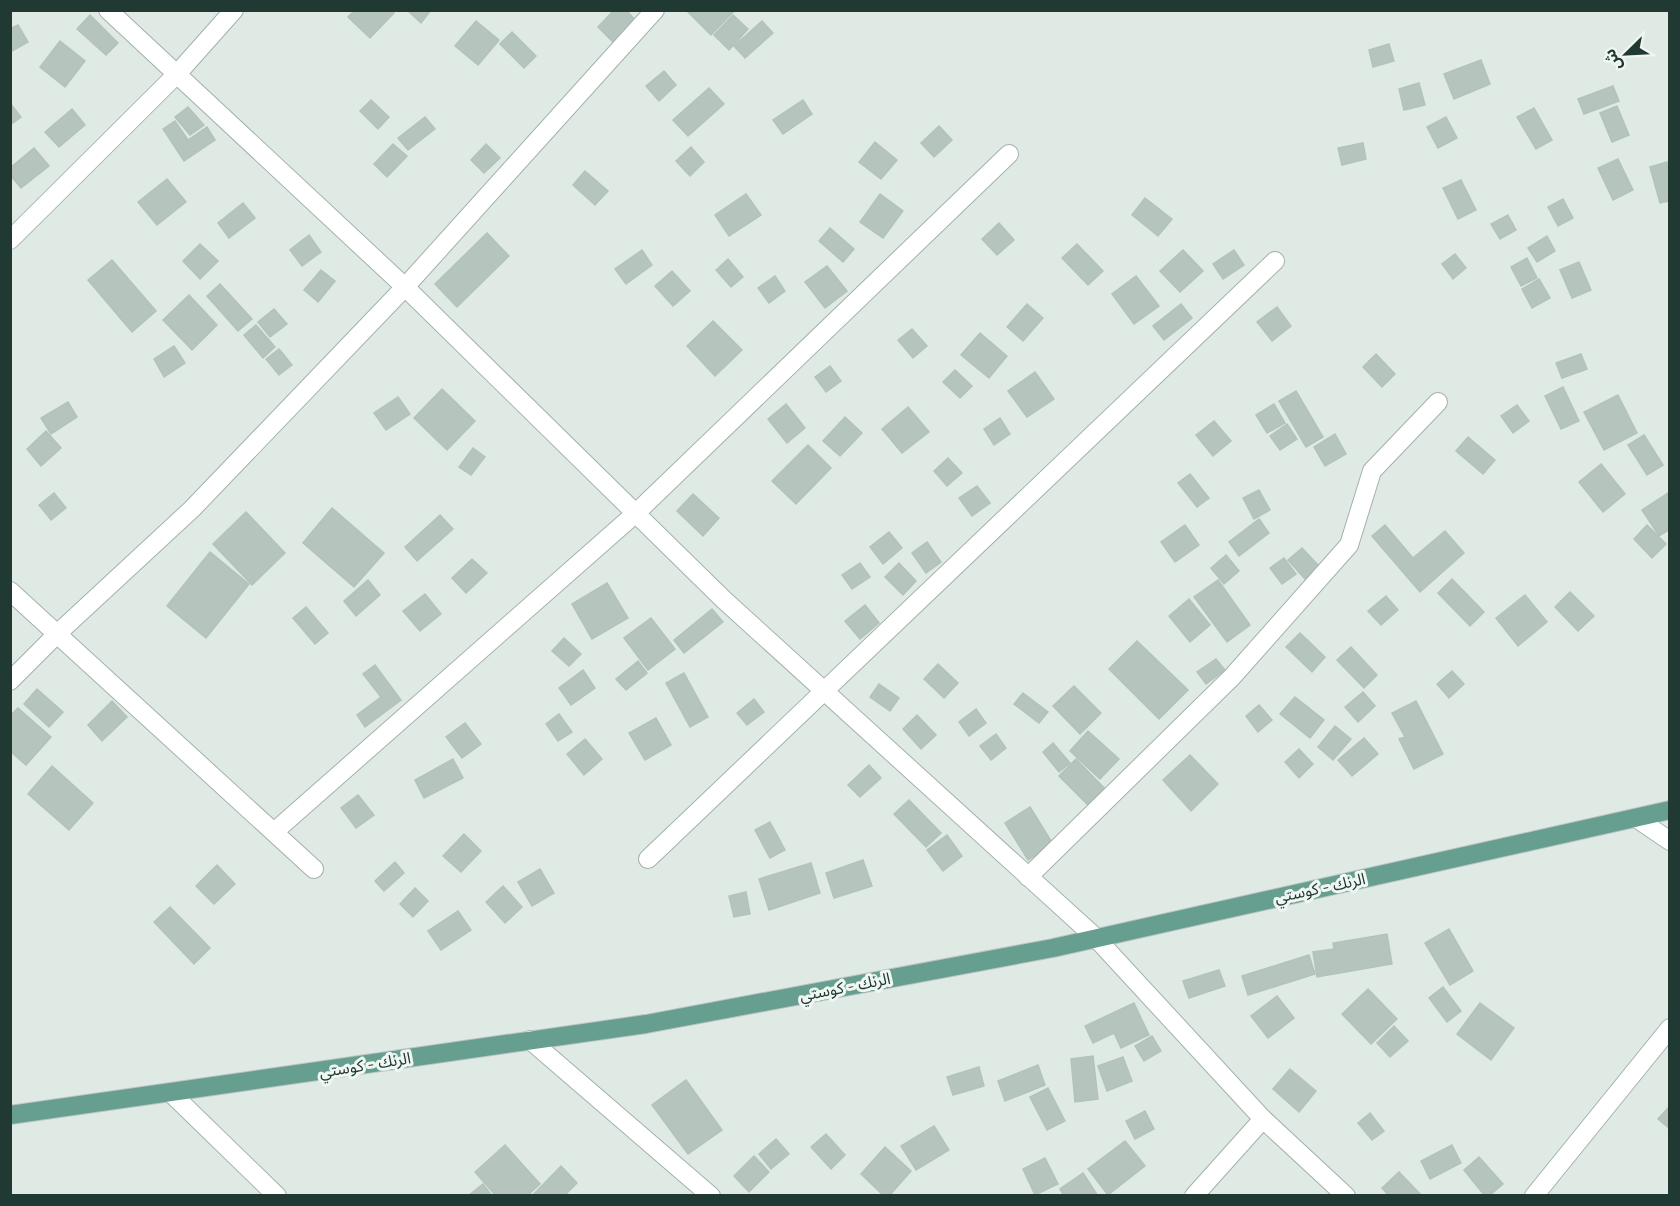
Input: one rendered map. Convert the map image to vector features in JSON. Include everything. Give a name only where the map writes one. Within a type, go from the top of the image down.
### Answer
[{"type":"main road","name":"الرنك - كوستي","points":[[10,1114],[172,1094],[646,1024],[1053,948],[1670,810]]},
{"type":"street","points":[[108,10],[405,287],[723,599],[1095,937],[1263,1119],[1346,1196]]},
{"type":"street","points":[[10,240],[177,74],[234,10]]},
{"type":"street","points":[[10,681],[57,634],[192,509],[405,287],[655,10]]},
{"type":"street","points":[[274,832],[636,513],[1009,154]]},
{"type":"street","points":[[648,859],[1275,261]]},
{"type":"street","points":[[1028,877],[1232,677],[1349,545],[1372,471],[1438,402]]},
{"type":"street","points":[[10,591],[314,869]]},
{"type":"street","points":[[1636,818],[1670,841]]},
{"type":"street","points":[[1534,1196],[1670,1028]]},
{"type":"street","points":[[530,1040],[711,1196]]},
{"type":"street","points":[[172,1094],[277,1196]]},
{"type":"street","points":[[1194,1196],[1263,1119]]},
{"type":"building","points":[[355,10],[392,10],[394,13],[370,38],[348,17]]},
{"type":"building","points":[[407,10],[431,10],[421,23]]},
{"type":"building","points":[[614,10],[626,10],[637,22],[615,44],[598,27]]},
{"type":"building","points":[[686,10],[735,10],[711,35]]},
{"type":"building","points":[[90,15],[118,43],[106,55],[77,29]]},
{"type":"building","points":[[733,15],[748,29],[729,50],[714,35]]},
{"type":"building","points":[[476,21],[499,40],[478,65],[455,46]]},
{"type":"building","points":[[762,21],[773,33],[745,58],[734,46]]},
{"type":"building","points":[[18,25],[28,42],[12,51],[10,29]]},
{"type":"building","points":[[512,32],[536,56],[524,68],[500,44]]},
{"type":"building","points":[[60,41],[85,61],[65,87],[40,67]]},
{"type":"building","points":[[1389,44],[1394,61],[1373,67],[1369,50]]},
{"type":"building","points":[[1481,60],[1490,84],[1454,99],[1444,74]]},
{"type":"building","points":[[664,71],[676,85],[659,101],[646,86]]},
{"type":"building","points":[[1419,83],[1425,105],[1404,110],[1399,89]]},
{"type":"building","points":[[1613,86],[1619,101],[1584,114],[1578,99]]},
{"type":"building","points":[[709,88],[724,104],[688,136],[673,120]]},
{"type":"building","points":[[371,100],[389,117],[378,129],[360,111]]},
{"type":"building","points":[[803,100],[812,114],[783,134],[773,120]]},
{"type":"building","points":[[10,103],[21,117],[10,125]]},
{"type":"building","points":[[1617,106],[1629,135],[1612,142],[1600,113]]},
{"type":"building","points":[[188,107],[204,125],[190,135],[175,117]]},
{"type":"building","points":[[1534,108],[1552,140],[1536,149],[1517,117]]},
{"type":"building","points":[[72,109],[85,125],[59,147],[45,132]]},
{"type":"building","points":[[425,117],[435,129],[408,150],[398,138]]},
{"type":"building","points":[[1446,117],[1457,138],[1438,148],[1427,127]]},
{"type":"building","points":[[175,121],[188,140],[207,127],[215,140],[184,161],[163,129]]},
{"type":"building","points":[[939,126],[952,140],[934,157],[921,143]]},
{"type":"building","points":[[875,142],[897,160],[881,179],[859,162]]},
{"type":"building","points":[[1363,143],[1366,159],[1342,165],[1338,148]]},
{"type":"building","points":[[393,144],[407,156],[387,177],[374,164]]},
{"type":"building","points":[[486,144],[500,158],[484,173],[471,160]]},
{"type":"building","points":[[691,147],[704,162],[690,176],[676,161]]},
{"type":"building","points":[[34,148],[49,166],[21,188],[10,175],[10,168]]},
{"type":"building","points":[[1618,159],[1633,190],[1613,200],[1598,168]]},
{"type":"building","points":[[1667,162],[1670,201],[1660,203],[1650,167]]},
{"type":"building","points":[[585,171],[608,191],[595,205],[573,185]]},
{"type":"building","points":[[167,179],[186,202],[157,225],[138,202]]},
{"type":"building","points":[[1461,180],[1476,210],[1458,219],[1443,188]]},
{"type":"building","points":[[746,194],[761,215],[729,236],[715,215]]},
{"type":"building","points":[[880,194],[903,211],[883,238],[860,222]]},
{"type":"building","points":[[1145,198],[1172,219],[1158,236],[1132,215]]},
{"type":"building","points":[[1563,199],[1573,218],[1558,226],[1548,207]]},
{"type":"building","points":[[243,203],[255,218],[229,238],[218,223]]},
{"type":"building","points":[[1508,215],[1516,230],[1500,239],[1491,224]]},
{"type":"building","points":[[999,223],[1014,240],[997,255],[982,239]]},
{"type":"building","points":[[830,228],[854,249],[843,262],[819,241]]},
{"type":"building","points":[[487,233],[509,256],[457,307],[435,284]]},
{"type":"building","points":[[309,235],[321,252],[302,266],[290,250]]},
{"type":"building","points":[[1547,236],[1555,251],[1537,262],[1528,248]]},
{"type":"building","points":[[200,244],[218,261],[200,279],[183,261]]},
{"type":"building","points":[[1077,244],[1103,271],[1088,285],[1062,258]]},
{"type":"building","points":[[642,250],[652,265],[626,284],[615,269]]},
{"type":"building","points":[[1183,250],[1203,271],[1180,292],[1160,271]]},
{"type":"building","points":[[1234,250],[1244,265],[1223,279],[1213,264]]},
{"type":"building","points":[[1455,254],[1466,268],[1453,279],[1442,264]]},
{"type":"building","points":[[1527,258],[1537,278],[1521,286],[1511,267]]},
{"type":"building","points":[[728,259],[743,277],[731,287],[716,270]]},
{"type":"building","points":[[112,260],[156,311],[132,332],[88,280]]},
{"type":"building","points":[[1579,262],[1591,290],[1572,298],[1560,270]]},
{"type":"building","points":[[827,266],[847,291],[825,308],[805,282]]},
{"type":"building","points":[[321,270],[335,281],[318,302],[304,290]]},
{"type":"building","points":[[672,271],[690,291],[673,306],[655,286]]},
{"type":"building","points":[[775,276],[785,291],[769,303],[758,288]]},
{"type":"building","points":[[1136,276],[1159,306],[1134,324],[1112,294]]},
{"type":"building","points":[[1539,279],[1550,298],[1532,308],[1522,289]]},
{"type":"building","points":[[220,284],[252,319],[238,331],[207,296]]},
{"type":"building","points":[[189,295],[217,325],[192,350],[163,320]]},
{"type":"building","points":[[1027,304],[1043,318],[1023,341],[1007,327]]},
{"type":"building","points":[[1181,304],[1192,318],[1164,340],[1153,326]]},
{"type":"building","points":[[1277,307],[1291,326],[1272,341],[1257,322]]},
{"type":"building","points":[[274,309],[287,324],[270,337],[258,322]]},
{"type":"building","points":[[713,321],[742,350],[715,376],[687,346]]},
{"type":"building","points":[[256,325],[275,347],[263,358],[244,335]]},
{"type":"building","points":[[912,329],[927,346],[913,358],[898,340]]},
{"type":"building","points":[[980,333],[1007,356],[989,378],[961,355]]},
{"type":"building","points":[[174,346],[185,363],[164,377],[154,359]]},
{"type":"building","points":[[279,349],[292,365],[279,375],[266,359]]},
{"type":"building","points":[[1376,354],[1395,374],[1382,387],[1363,367]]},
{"type":"building","points":[[1581,354],[1587,369],[1562,378],[1556,363]]},
{"type":"building","points":[[830,366],[841,381],[826,392],[815,377]]},
{"type":"building","points":[[955,370],[972,386],[960,398],[943,382]]},
{"type":"building","points":[[1035,372],[1054,399],[1027,417],[1008,391]]},
{"type":"building","points":[[1563,387],[1579,421],[1561,429],[1545,396]]},
{"type":"building","points":[[442,389],[475,421],[447,450],[414,418]]},
{"type":"building","points":[[1296,391],[1323,437],[1306,447],[1279,401]]},
{"type":"building","points":[[1618,395],[1637,433],[1604,450],[1584,412]]},
{"type":"building","points":[[398,397],[410,414],[386,430],[374,413]]},
{"type":"building","points":[[68,402],[77,417],[51,434],[41,418]]},
{"type":"building","points":[[786,404],[805,428],[787,443],[768,419]]},
{"type":"building","points":[[1274,404],[1285,423],[1267,433],[1256,415]]},
{"type":"building","points":[[1517,405],[1529,421],[1513,433],[1501,416]]},
{"type":"building","points":[[908,407],[929,432],[902,453],[882,429]]},
{"type":"building","points":[[845,417],[862,433],[840,456],[823,441]]},
{"type":"building","points":[[1000,418],[1010,434],[994,445],[984,429]]},
{"type":"building","points":[[1214,421],[1231,441],[1213,456],[1196,435]]},
{"type":"building","points":[[1287,424],[1297,439],[1280,450],[1270,436]]},
{"type":"building","points":[[46,431],[61,448],[41,466],[27,449]]},
{"type":"building","points":[[1335,434],[1346,454],[1325,466],[1314,447]]},
{"type":"building","points":[[1644,435],[1663,465],[1647,475],[1628,445]]},
{"type":"building","points":[[1468,437],[1495,460],[1483,474],[1456,451]]},
{"type":"building","points":[[808,445],[831,468],[796,504],[772,481]]},
{"type":"building","points":[[473,448],[485,457],[471,475],[459,467]]},
{"type":"building","points":[[948,458],[962,473],[947,486],[934,471]]},
{"type":"building","points":[[1601,464],[1625,494],[1603,512],[1579,482]]},
{"type":"building","points":[[1190,474],[1209,498],[1197,507],[1178,483]]},
{"type":"building","points":[[977,486],[990,503],[972,516],[959,498]]},
{"type":"building","points":[[1259,490],[1270,510],[1254,519],[1243,498]]},
{"type":"building","points":[[54,493],[66,508],[51,520],[39,505]]},
{"type":"building","points":[[1668,493],[1670,529],[1659,536],[1642,510]]},
{"type":"building","points":[[693,494],[719,518],[703,536],[677,511]]},
{"type":"building","points":[[332,508],[384,553],[354,587],[303,543]]},
{"type":"building","points":[[246,512],[285,553],[252,585],[213,544]]},
{"type":"building","points":[[440,515],[453,529],[417,561],[405,547]]},
{"type":"building","points":[[1259,519],[1269,533],[1239,556],[1229,542]]},
{"type":"building","points":[[1185,525],[1199,545],[1175,562],[1161,542]]},
{"type":"building","points":[[1385,525],[1413,558],[1445,531],[1464,553],[1420,592],[1372,536]]},
{"type":"building","points":[[1647,525],[1666,544],[1652,558],[1634,539]]},
{"type":"building","points":[[889,532],[902,548],[883,564],[870,547]]},
{"type":"building","points":[[927,542],[941,562],[926,573],[912,553]]},
{"type":"building","points":[[1302,548],[1319,566],[1305,579],[1288,560]]},
{"type":"building","points":[[210,552],[249,584],[206,638],[167,606]]},
{"type":"building","points":[[1226,555],[1239,571],[1224,584],[1211,568]]},
{"type":"building","points":[[1284,558],[1296,574],[1282,584],[1270,568]]},
{"type":"building","points":[[472,559],[487,573],[466,593],[452,578]]},
{"type":"building","points":[[860,563],[870,577],[852,589],[842,575]]},
{"type":"building","points":[[899,563],[916,581],[903,595],[885,577]]},
{"type":"building","points":[[1452,579],[1484,612],[1470,626],[1438,593]]},
{"type":"building","points":[[368,580],[380,595],[356,616],[344,601]]},
{"type":"building","points":[[1218,580],[1250,625],[1227,642],[1194,597]]},
{"type":"building","points":[[607,583],[628,618],[592,639],[572,604]]},
{"type":"building","points":[[1570,592],[1594,616],[1578,631],[1555,607]]},
{"type":"building","points":[[425,594],[441,614],[420,631],[403,611]]},
{"type":"building","points":[[1525,595],[1547,622],[1518,646],[1496,618]]},
{"type":"building","points":[[1386,596],[1398,610],[1381,625],[1368,611]]},
{"type":"building","points":[[1189,599],[1210,625],[1190,642],[1169,616]]},
{"type":"building","points":[[865,605],[879,623],[860,639],[845,621]]},
{"type":"building","points":[[306,607],[328,633],[315,644],[293,618]]},
{"type":"building","points":[[712,609],[723,622],[684,653],[674,640]]},
{"type":"building","points":[[651,618],[675,649],[648,670],[624,638]]},
{"type":"building","points":[[1300,633],[1325,657],[1312,672],[1286,647]]},
{"type":"building","points":[[564,638],[581,654],[569,666],[552,651]]},
{"type":"building","points":[[1137,641],[1188,690],[1159,719],[1109,669]]},
{"type":"building","points":[[1351,647],[1377,675],[1364,688],[1337,660]]},
{"type":"building","points":[[1216,659],[1225,670],[1206,684],[1197,672]]},
{"type":"building","points":[[638,661],[647,673],[626,690],[616,679]]},
{"type":"building","points":[[938,664],[958,683],[944,698],[924,679]]},
{"type":"building","points":[[375,665],[401,700],[365,727],[357,715],[381,697],[363,674]]},
{"type":"building","points":[[583,670],[595,688],[571,705],[559,688]]},
{"type":"building","points":[[1452,671],[1464,684],[1449,698],[1437,684]]},
{"type":"building","points":[[684,673],[708,717],[690,727],[666,683]]},
{"type":"building","points":[[879,684],[899,698],[890,711],[870,697]]},
{"type":"building","points":[[1074,686],[1101,713],[1080,734],[1053,706]]},
{"type":"building","points":[[37,689],[63,712],[49,727],[24,704]]},
{"type":"building","points":[[1363,692],[1375,706],[1358,722],[1345,707]]},
{"type":"building","points":[[1023,693],[1048,712],[1039,723],[1014,704]]},
{"type":"building","points":[[1295,697],[1324,720],[1310,738],[1280,714]]},
{"type":"building","points":[[754,699],[764,712],[747,725],[737,713]]},
{"type":"building","points":[[112,701],[127,717],[102,741],[88,725]]},
{"type":"building","points":[[1416,701],[1443,754],[1414,769],[1399,739],[1405,737],[1392,713]]},
{"type":"building","points":[[1259,705],[1272,720],[1258,732],[1246,716]]},
{"type":"building","points":[[18,708],[51,737],[26,765],[10,751],[10,716]]},
{"type":"building","points":[[976,709],[986,723],[969,736],[959,722]]},
{"type":"building","points":[[559,714],[572,732],[558,741],[546,724]]},
{"type":"building","points":[[917,715],[936,735],[921,749],[903,729]]},
{"type":"building","points":[[656,718],[671,745],[645,760],[629,733]]},
{"type":"building","points":[[465,723],[481,744],[462,758],[446,737]]},
{"type":"building","points":[[1335,726],[1351,739],[1333,760],[1318,747]]},
{"type":"building","points":[[1088,731],[1119,759],[1100,779],[1070,751]]},
{"type":"building","points":[[996,734],[1006,748],[991,760],[980,746]]},
{"type":"building","points":[[1364,738],[1378,754],[1352,776],[1338,760]]},
{"type":"building","points":[[585,739],[602,759],[584,775],[567,754]]},
{"type":"building","points":[[1053,743],[1070,763],[1059,772],[1043,752]]},
{"type":"building","points":[[1299,749],[1313,764],[1299,778],[1285,762]]},
{"type":"building","points":[[1190,755],[1218,784],[1191,811],[1163,780]]},
{"type":"building","points":[[453,759],[463,778],[424,798],[415,780]]},
{"type":"building","points":[[1076,759],[1107,791],[1090,807],[1059,776]]},
{"type":"building","points":[[869,765],[881,778],[860,797],[848,785]]},
{"type":"building","points":[[52,766],[93,803],[69,830],[28,794]]},
{"type":"building","points":[[358,795],[374,815],[356,828],[341,808]]},
{"type":"building","points":[[909,800],[941,833],[926,847],[894,814]]},
{"type":"building","points":[[1030,807],[1053,844],[1028,860],[1005,823]]},
{"type":"building","points":[[770,822],[785,850],[770,858],[755,830]]},
{"type":"building","points":[[464,834],[481,851],[461,872],[443,856]]},
{"type":"building","points":[[947,835],[962,856],[943,871],[927,850]]},
{"type":"building","points":[[863,860],[872,886],[834,898],[826,873]]},
{"type":"building","points":[[395,862],[404,873],[384,891],[375,881]]},
{"type":"building","points":[[811,863],[820,893],[769,910],[759,879]]},
{"type":"building","points":[[217,865],[235,884],[214,904],[196,886]]},
{"type":"building","points":[[540,869],[554,893],[532,906],[518,882]]},
{"type":"building","points":[[503,886],[522,907],[505,923],[486,902]]},
{"type":"building","points":[[415,888],[428,901],[413,917],[400,904]]},
{"type":"building","points":[[746,892],[750,914],[734,917],[729,896]]},
{"type":"building","points":[[170,907],[210,948],[194,964],[154,922]]},
{"type":"building","points":[[458,911],[471,930],[441,950],[428,931]]},
{"type":"building","points":[[1449,929],[1473,971],[1450,985],[1425,943]]},
{"type":"building","points":[[1387,934],[1392,964],[1317,977],[1313,952],[1334,949],[1333,943]]},
{"type":"building","points":[[1309,955],[1315,974],[1248,995],[1242,976]]},
{"type":"building","points":[[1219,970],[1225,986],[1189,998],[1183,981]]},
{"type":"building","points":[[1443,987],[1461,1011],[1447,1022],[1429,998]]},
{"type":"building","points":[[1368,989],[1397,1019],[1371,1044],[1342,1014]]},
{"type":"building","points":[[1277,996],[1294,1018],[1268,1038],[1251,1016]]},
{"type":"building","points":[[1134,1003],[1149,1035],[1121,1048],[1114,1033],[1093,1043],[1085,1026]]},
{"type":"building","points":[[1480,1003],[1514,1028],[1491,1060],[1457,1034]]},
{"type":"building","points":[[1394,1026],[1408,1041],[1390,1057],[1377,1043]]},
{"type":"building","points":[[1152,1036],[1161,1051],[1144,1061],[1135,1046]]},
{"type":"building","points":[[1093,1056],[1098,1099],[1075,1102],[1071,1059]]},
{"type":"building","points":[[1123,1057],[1132,1081],[1107,1091],[1098,1066]]},
{"type":"building","points":[[1038,1065],[1045,1085],[1005,1101],[998,1081]]},
{"type":"building","points":[[979,1067],[984,1086],[953,1095],[947,1077]]},
{"type":"building","points":[[1290,1069],[1316,1091],[1299,1112],[1273,1089]]},
{"type":"building","points":[[686,1080],[722,1130],[688,1154],[652,1105]]},
{"type":"building","points":[[1048,1088],[1065,1121],[1047,1130],[1030,1097]]},
{"type":"building","points":[[1670,1106],[1670,1129],[1658,1119]]},
{"type":"building","points":[[1145,1111],[1154,1129],[1135,1139],[1126,1121]]},
{"type":"building","points":[[1370,1113],[1384,1131],[1372,1140],[1358,1123]]},
{"type":"building","points":[[934,1126],[949,1150],[916,1170],[901,1146]]},
{"type":"building","points":[[826,1134],[845,1155],[831,1169],[811,1147]]},
{"type":"building","points":[[776,1139],[789,1154],[771,1169],[759,1154]]},
{"type":"building","points":[[1125,1141],[1145,1166],[1108,1195],[1088,1169]]},
{"type":"building","points":[[505,1145],[540,1184],[527,1196],[496,1196],[475,1172]]},
{"type":"building","points":[[1452,1145],[1461,1163],[1430,1179],[1421,1161]]},
{"type":"building","points":[[885,1147],[911,1171],[889,1196],[884,1196],[861,1174]]},
{"type":"building","points":[[754,1156],[769,1172],[749,1192],[734,1176]]},
{"type":"building","points":[[1479,1157],[1503,1184],[1489,1196],[1485,1196],[1464,1170]]},
{"type":"building","points":[[1045,1158],[1058,1184],[1035,1195],[1023,1169]]},
{"type":"building","points":[[561,1166],[577,1183],[564,1196],[532,1196]]},
{"type":"building","points":[[1399,1172],[1422,1196],[1389,1196],[1382,1188]]},
{"type":"building","points":[[1083,1173],[1098,1196],[1064,1196],[1060,1189]]},
{"type":"building","points":[[483,1184],[492,1196],[468,1196]]}]
